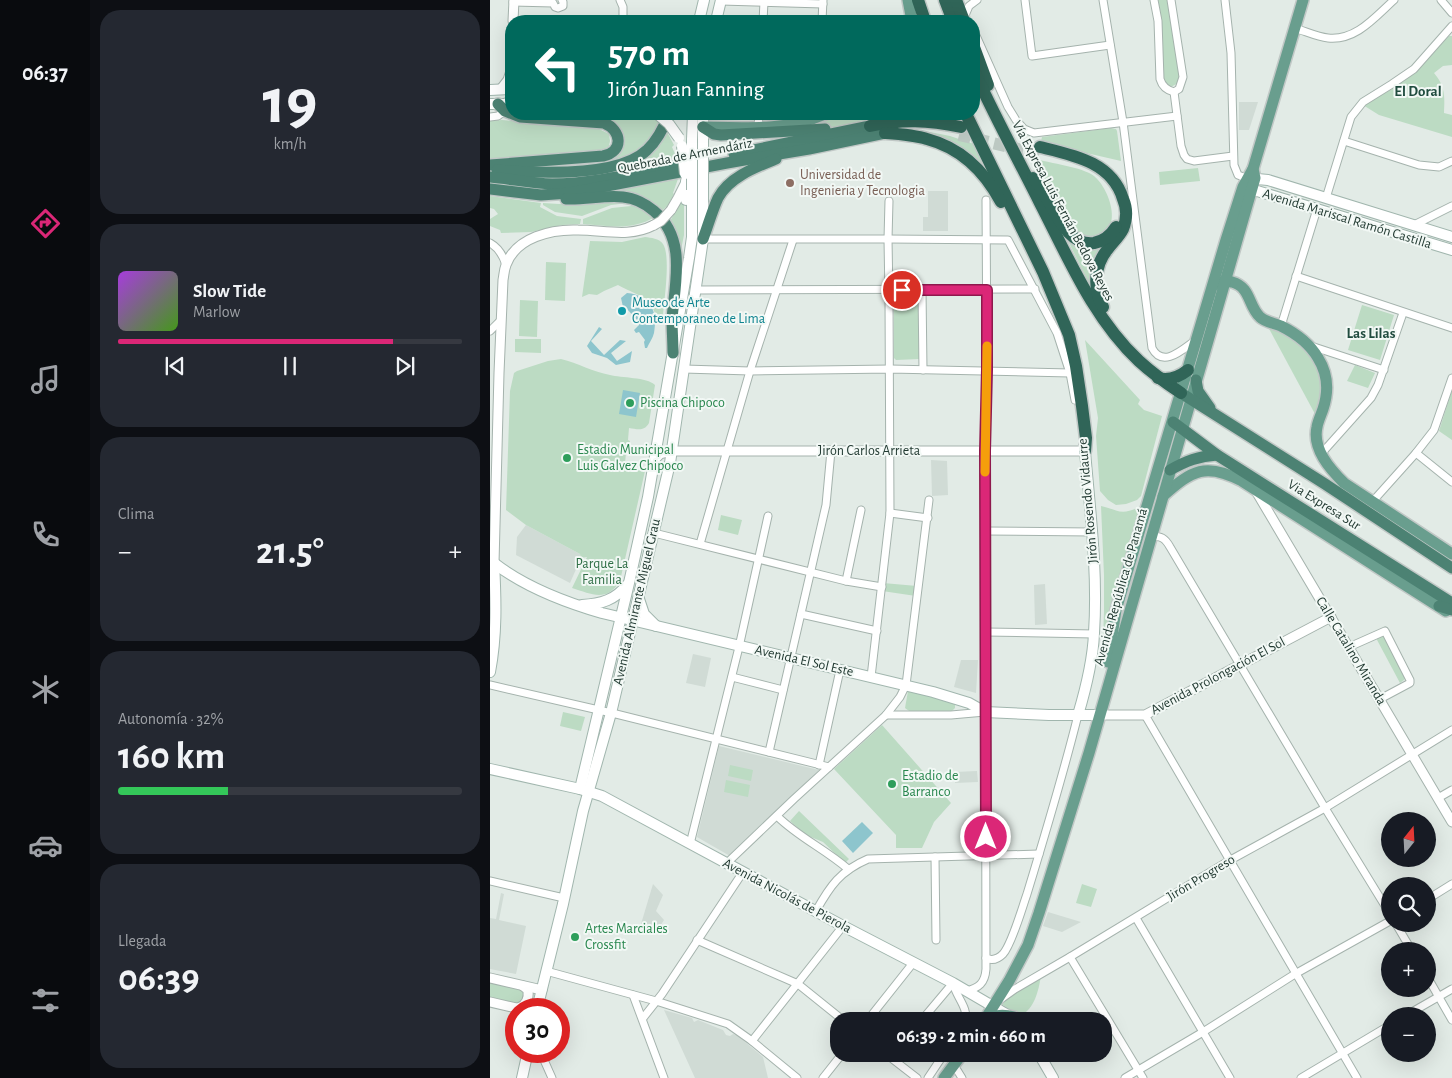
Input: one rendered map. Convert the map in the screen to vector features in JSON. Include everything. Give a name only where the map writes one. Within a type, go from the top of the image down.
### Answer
[{"type":"highway","points":[[945,0],[951,15]]},
{"type":"highway","points":[[915,2],[919,15]]},
{"type":"highway","points":[[915,2],[922,15]]},
{"type":"highway","points":[[980,63],[996,117]]},
{"type":"highway","name":"Vía Expresa Luis Fernán Bedoya Reyes","points":[[980,83],[1088,295],[1117,338],[1137,360],[1158,378],[1186,396]]},
{"type":"highway","points":[[490,165],[603,156],[611,154],[617,145],[616,131],[609,125],[568,120]]},
{"type":"highway","points":[[490,169],[526,172],[563,172],[623,163],[636,159],[647,150],[663,129],[667,120]]},
{"type":"highway","points":[[878,128],[888,120]]},
{"type":"highway","points":[[878,128],[892,122],[917,120],[938,122],[960,131]]},
{"type":"highway","points":[[969,120],[1051,289],[1068,334],[1081,398],[1086,438],[1085,451]]},
{"type":"highway","points":[[703,127],[714,134],[721,135],[878,128],[945,145],[974,164],[996,193],[1068,334]]},
{"type":"highway","name":"Quebrada de Armendáriz","points":[[490,189],[541,195],[570,193],[727,160],[813,138],[878,128]]},
{"type":"highway","name":"Quebrada de Armendáriz","points":[[490,177],[553,184],[580,182],[808,149],[878,128]]},
{"type":"highway","points":[[727,160],[733,167],[744,167],[808,149]]},
{"type":"highway","points":[[1022,168],[1044,191],[1071,236],[1080,241],[1092,243],[1100,241],[1111,234],[1116,228],[1119,211],[1114,194],[1107,183],[1097,175],[1085,168],[1040,150],[1076,156],[1094,164],[1108,174],[1121,192],[1126,209],[1125,222],[1121,233],[1100,260],[1097,289],[1101,304],[1123,335],[1137,360]]},
{"type":"highway","points":[[697,238],[724,189],[746,172],[774,160]]},
{"type":"highway","points":[[552,195],[563,199],[624,197],[651,208],[666,223],[675,246],[677,263],[672,320],[674,353]]},
{"type":"highway","points":[[1158,378],[1163,380],[1174,378],[1188,370]]},
{"type":"highway","points":[[1196,380],[1198,392],[1214,414]]},
{"type":"highway","name":"Via Expresa Sur","points":[[1186,396],[1325,484],[1452,568]]},
{"type":"highway","name":"Via Expresa Sur","points":[[1178,425],[1255,484],[1452,604]]},
{"type":"highway","points":[[1170,470],[1189,460],[1217,455]]},
{"type":"highway","points":[[1439,606],[1452,610]]},
{"type":"main road","points":[[700,15],[704,0]]},
{"type":"main road","points":[[717,15],[721,0]]},
{"type":"main road","name":"Avenida República de Panamá","points":[[1186,396],[1196,380],[1250,180],[1303,0]]},
{"type":"main road","points":[[913,15],[915,2]]},
{"type":"main road","points":[[502,104],[493,96],[503,89]]},
{"type":"main road","points":[[664,120],[669,124],[680,142],[684,156],[686,181],[690,192]]},
{"type":"main road","points":[[694,120],[697,140],[686,226],[697,238]]},
{"type":"main road","points":[[697,140],[703,127],[703,120]]},
{"type":"main road","points":[[703,127],[758,128],[803,120]]},
{"type":"main road","name":"Avenida República de Panamá","points":[[1096,715],[1106,672],[1116,610],[1178,425],[1186,396],[1188,370],[1212,287],[1250,180]]},
{"type":"main road","name":"Avenida Mariscal Ramón Castilla","points":[[1250,180],[1268,180],[1452,237]]},
{"type":"main road","name":"Avenida Mariscal Ramón Castilla","points":[[1250,180],[1295,202],[1452,250]]},
{"type":"main road","points":[[1295,202],[1299,190]]},
{"type":"main road","name":"Avenida Almirante Miguel Grau","points":[[584,790],[611,713],[672,451],[695,290],[697,238],[690,192]]},
{"type":"main road","points":[[1376,227],[1380,214]]},
{"type":"main road","name":"Avenida Almirante Miguel Grau","points":[[540,998],[564,898],[598,710],[629,583],[655,459],[697,238]]},
{"type":"main road","points":[[1212,287],[1224,281],[1242,287],[1246,291],[1259,317],[1281,326],[1296,335],[1309,345],[1318,357],[1327,382],[1327,396],[1316,434],[1321,454],[1334,473],[1344,483],[1452,554]]},
{"type":"main road","name":"Avenida República de Panamá","points":[[990,1012],[1028,944],[1034,928],[1170,470],[1178,425]]},
{"type":"main road","name":"Jirón Rosendo Vidaurre","points":[[1078,715],[1090,665],[1095,604],[1092,532],[1085,451]]},
{"type":"main road","points":[[1162,496],[1183,479],[1204,470],[1214,470],[1255,484],[1452,615]]},
{"type":"main road","points":[[490,672],[496,623],[492,561]]},
{"type":"main road","name":"Avenida El Sol Este","points":[[492,561],[511,574],[576,605],[620,618],[906,685],[955,698],[985,712],[1096,715]]},
{"type":"main road","points":[[632,565],[635,571],[640,573],[647,563]]},
{"type":"main road","points":[[576,605],[594,604],[609,600],[619,594],[629,583]]},
{"type":"main road","points":[[638,597],[644,614],[657,626]]},
{"type":"main road","name":"Avenida Nicolás de Pierola","points":[[490,769],[584,790],[607,798],[1004,1012]]},
{"type":"main road","points":[[944,1078],[956,1062]]},
{"type":"main road","points":[[1044,1062],[1053,1078]]},
{"type":"main road","points":[[522,1078],[525,1063]]},
{"type":"street","points":[[513,15],[514,1],[554,2],[555,7],[560,8],[563,4],[562,0]]},
{"type":"street","points":[[622,3],[628,0]]},
{"type":"street","points":[[721,0],[823,2],[822,15]]},
{"type":"street","points":[[1025,0],[1032,56],[1110,45]]},
{"type":"street","points":[[1103,0],[1123,122],[1152,348],[1160,358],[1167,358],[1197,339]]},
{"type":"street","points":[[1154,0],[1158,21],[1161,84],[1164,88],[1174,92]]},
{"type":"street","points":[[1172,0],[1183,77],[1179,89],[1174,92]]},
{"type":"street","points":[[1225,0],[1231,53],[1234,165],[1236,173],[1241,178],[1250,180]]},
{"type":"street","points":[[1294,28],[1327,38],[1348,36],[1360,30],[1394,0]]},
{"type":"street","points":[[1441,0],[1452,13]]},
{"type":"street","points":[[763,15],[764,2]]},
{"type":"street","points":[[1326,198],[1351,118],[1363,102],[1414,68],[1451,29]]},
{"type":"street","points":[[980,44],[1008,107],[1024,129],[1034,133],[1177,116]]},
{"type":"street","points":[[1174,92],[1181,146],[1187,159],[1194,161],[1233,156]]},
{"type":"street","points":[[490,117],[496,116],[502,104]]},
{"type":"street","points":[[758,128],[759,120]]},
{"type":"street","points":[[1344,141],[1419,165],[1439,167],[1452,161]]},
{"type":"street","points":[[492,561],[501,320],[503,280],[506,265],[516,250],[530,239],[561,230],[622,234],[654,225],[690,192]]},
{"type":"street","points":[[872,677],[890,513],[889,200]]},
{"type":"street","points":[[966,990],[975,988],[984,981],[986,975],[986,200]]},
{"type":"street","points":[[1414,225],[1452,206]]},
{"type":"street","points":[[1281,326],[1317,209]]},
{"type":"street","points":[[697,238],[987,240]]},
{"type":"street","points":[[700,544],[750,371],[793,240]]},
{"type":"street","name":"Jirón Rosendo Vidaurre","points":[[987,240],[1008,240],[1057,334],[1070,373],[1085,451]]},
{"type":"street","points":[[490,243],[501,253],[506,265]]},
{"type":"street","points":[[1296,276],[1452,328]]},
{"type":"street","points":[[695,290],[1035,289]]},
{"type":"street","points":[[922,290],[923,370]]},
{"type":"street","points":[[1321,454],[1371,398],[1384,370],[1403,312]]},
{"type":"street","points":[[490,331],[501,320]]},
{"type":"street","points":[[1309,345],[1384,370]]},
{"type":"street","points":[[684,369],[750,371],[987,370],[1070,373]]},
{"type":"street","points":[[1373,501],[1434,430],[1452,378]]},
{"type":"street","name":"Jirón Carlos Arrieta","points":[[655,459],[660,454],[672,451],[1085,451]]},
{"type":"street","points":[[769,752],[826,505],[831,451]]},
{"type":"street","points":[[1416,453],[1452,482]]},
{"type":"street","name":"Calle Catalino Miranda","points":[[1255,484],[1452,822]]},
{"type":"street","points":[[727,863],[886,715],[900,697],[906,685],[929,500]]},
{"type":"street","points":[[846,581],[861,510]]},
{"type":"street","points":[[890,513],[928,518]]},
{"type":"street","points":[[690,844],[732,676],[768,516]]},
{"type":"street","points":[[986,531],[1092,532]]},
{"type":"street","points":[[654,533],[846,581],[882,587]]},
{"type":"street","points":[[1151,536],[1159,536],[1166,539],[1381,899]]},
{"type":"street","points":[[801,614],[876,631]]},
{"type":"street","name":"Avenida Prolongación El Sol","points":[[1096,715],[1145,715],[1331,617]]},
{"type":"street","points":[[1349,647],[1385,631],[1410,683],[1380,699]]},
{"type":"street","points":[[986,632],[1094,634]]},
{"type":"street","points":[[819,765],[840,670]]},
{"type":"street","points":[[732,676],[783,690]]},
{"type":"street","points":[[490,685],[829,767]]},
{"type":"street","points":[[900,697],[900,707],[906,715]]},
{"type":"street","points":[[955,698],[959,702],[960,707],[956,714]]},
{"type":"street","name":"Avenida El Sol Este","points":[[886,715],[985,712]]},
{"type":"street","points":[[986,958],[995,959],[1006,951],[1019,920],[1078,715]]},
{"type":"street","points":[[1145,715],[1357,1078]]},
{"type":"street","name":"Jirón Progreso","points":[[994,1006],[1015,989],[1136,918],[1229,860],[1325,808],[1452,730]]},
{"type":"street","points":[[1438,798],[1452,790]]},
{"type":"street","points":[[777,816],[789,828],[829,853],[848,869]]},
{"type":"street","points":[[816,911],[835,882],[848,869],[868,859],[1039,854]]},
{"type":"street","points":[[935,857],[936,940]]},
{"type":"street","points":[[643,1018],[743,872]]},
{"type":"street","points":[[490,881],[564,898]]},
{"type":"street","points":[[1436,894],[1452,884]]},
{"type":"street","points":[[1136,918],[1230,1078]]},
{"type":"street","points":[[752,1041],[843,926]]},
{"type":"street","points":[[1124,1078],[1203,1032],[1295,974],[1381,926]]},
{"type":"street","points":[[697,940],[798,984],[833,1012]]},
{"type":"street","points":[[1070,957],[1143,1078]]},
{"type":"street","points":[[874,1012],[913,963]]},
{"type":"street","points":[[546,971],[656,1001],[728,1024],[797,1078]]},
{"type":"street","points":[[490,978],[542,990]]},
{"type":"street","points":[[929,1012],[953,983]]},
{"type":"street","points":[[953,983],[966,1012]]},
{"type":"street","points":[[523,986],[528,990],[528,998]]},
{"type":"street","points":[[1421,1007],[1452,989]]},
{"type":"street","points":[[1436,993],[1452,1020]]},
{"type":"street","points":[[633,995],[664,1078]]},
{"type":"street","points":[[490,1002],[505,1005]]},
{"type":"street","points":[[1301,1078],[1381,1030]]},
{"type":"street","points":[[824,1078],[836,1062]]},
{"type":"street","points":[[898,1062],[917,1078]]},
{"type":"street","points":[[928,1078],[939,1062]]},
{"type":"street","points":[[545,1063],[552,1078]]},
{"type":"street","points":[[954,1065],[962,1078]]},
{"type":"shaded area","points":[[1239,102],[1258,102],[1249,130],[1239,130]]},
{"type":"shaded area","points":[[928,191],[948,191],[948,231],[923,231],[923,217],[928,217]]},
{"type":"shaded area","points":[[931,460],[947,461],[948,495],[932,496]]},
{"type":"shaded area","points":[[526,525],[580,554],[581,558],[570,583],[516,555],[517,537]]},
{"type":"shaded area","points":[[1045,584],[1047,624],[1035,625],[1034,585]]},
{"type":"shaded area","points":[[693,654],[711,658],[705,687],[686,683]]},
{"type":"shaded area","points":[[961,660],[978,660],[976,693],[954,687]]},
{"type":"shaded area","points":[[719,746],[819,770],[730,856],[697,837]]},
{"type":"shaded area","points":[[977,771],[978,782],[955,783],[955,772]]},
{"type":"shaded area","points":[[653,884],[663,895],[656,911],[664,920],[655,934],[642,930],[641,924]]},
{"type":"shaded area","points":[[501,893],[504,894],[499,920],[526,926],[516,974],[490,969],[490,918],[496,919]]},
{"type":"shaded area","points":[[1048,912],[1081,922],[1062,932],[1043,926]]},
{"type":"shaded area","points":[[664,1010],[692,1018],[694,1022],[698,1020],[723,1030],[726,1035],[737,1035],[763,1057],[768,1078],[695,1078]]},
{"type":"green space","points":[[1158,0],[1169,0],[1180,77],[1178,83],[1171,87],[1167,86],[1162,75],[1161,18]]},
{"type":"green space","points":[[1449,36],[1452,36],[1452,65],[1443,66],[1434,73],[1444,91],[1444,113],[1452,115],[1452,137],[1379,115],[1363,105],[1392,89],[1414,73]]},
{"type":"green space","points":[[502,120],[599,129],[609,134],[609,146],[601,152],[490,162],[490,121]]},
{"type":"green space","points":[[594,120],[657,120],[659,124],[651,138],[627,158],[587,166],[520,168],[612,159],[620,151],[623,142],[623,137],[615,123]]},
{"type":"green space","points":[[819,120],[880,120],[865,126],[797,130]]},
{"type":"green space","points":[[1111,128],[1117,131],[1121,161],[1041,141],[1042,137]]},
{"type":"green space","points":[[667,132],[674,145],[672,147],[676,156],[679,159],[632,167],[630,165],[661,142]]},
{"type":"green space","points":[[906,132],[930,132],[974,144],[993,182],[981,168]]},
{"type":"green space","points":[[1035,159],[1074,168],[1094,176],[1106,191],[1110,201],[1112,221],[1109,229],[1102,234],[1092,237],[1076,234],[1065,219]]},
{"type":"green space","points":[[1198,168],[1200,181],[1160,185],[1159,172]]},
{"type":"green space","points":[[679,176],[674,194],[669,204],[663,210],[641,195],[616,190]]},
{"type":"green space","points":[[490,196],[541,203],[540,207],[557,216],[581,219],[580,224],[562,225],[531,232],[501,233],[500,230],[490,226],[490,219],[498,214],[494,209],[490,208]]},
{"type":"green space","points":[[684,197],[684,235],[681,250],[670,221]]},
{"type":"green space","points":[[612,200],[628,203],[611,205],[582,216],[555,212],[543,205],[543,203],[559,204]]},
{"type":"green space","points":[[633,203],[655,217],[637,224],[620,227],[583,224],[583,219],[612,208],[631,206]]},
{"type":"green space","points":[[645,237],[655,239],[663,244],[667,258],[663,316],[656,316],[650,304],[641,296],[618,285],[597,295],[589,294],[582,297],[590,241],[622,242]]},
{"type":"green space","points":[[1068,241],[1078,245],[1104,244],[1096,259],[1091,287]]},
{"type":"green space","points":[[546,262],[566,263],[565,301],[545,300]]},
{"type":"green space","points":[[897,298],[918,298],[920,300],[920,359],[896,360],[894,358],[894,302]]},
{"type":"green space","points":[[520,300],[538,301],[537,337],[519,336]]},
{"type":"green space","points":[[1362,305],[1394,315],[1380,360],[1348,350]]},
{"type":"green space","points":[[1267,325],[1298,343],[1312,356],[1323,381],[1322,397],[1315,414]]},
{"type":"green space","points":[[515,339],[541,339],[541,353],[515,352]]},
{"type":"green space","points":[[1085,340],[1140,400],[1138,404],[1144,410],[1162,416],[1141,496],[1137,500],[1126,504],[1116,505],[1108,500],[1100,491],[1096,436],[1098,418]]},
{"type":"green space","name":"Estadio Municipal Luis Galvez Chipoco","points":[[561,359],[604,374],[646,380],[655,385],[649,423],[643,429],[629,428],[628,440],[630,441],[628,452],[626,452],[625,464],[621,463],[620,468],[645,471],[620,581],[615,588],[604,594],[592,594],[572,588],[587,557],[581,558],[580,554],[526,525],[506,510],[510,391],[514,373],[548,361]]},
{"type":"green space","points":[[1355,365],[1375,373],[1368,388],[1347,381]]},
{"type":"green space","points":[[1452,390],[1452,440],[1439,431]]},
{"type":"green space","points":[[1101,506],[1122,512],[1139,509],[1107,621],[1104,642],[1104,575]]},
{"type":"green space","points":[[721,515],[742,520],[738,535],[718,530]]},
{"type":"green space","points":[[883,583],[917,586],[916,596],[882,591]]},
{"type":"green space","points":[[1382,635],[1386,638],[1405,678],[1400,683],[1376,638]]},
{"type":"green space","points":[[911,690],[955,704],[955,708],[951,712],[912,713],[905,708],[908,691]]},
{"type":"green space","points":[[563,712],[585,717],[581,731],[560,726]]},
{"type":"green space","name":"Estadio de Barranco","points":[[882,725],[951,803],[934,822],[922,848],[896,848],[896,835],[834,769]]},
{"type":"green space","points":[[730,765],[753,770],[751,781],[728,776]]},
{"type":"green space","points":[[726,780],[750,785],[748,797],[724,792]]},
{"type":"green space","points":[[799,811],[849,859],[845,863],[823,842],[806,835],[790,821]]},
{"type":"green space","points":[[1082,884],[1097,889],[1091,907],[1076,903]]},
{"type":"green space","points":[[1041,976],[1037,994],[1026,1012],[1014,1012],[1000,1003]]},
{"type":"green space","points":[[490,981],[524,989],[524,998],[505,998],[505,1001],[490,997]]},
{"type":"water","points":[[627,293],[642,297],[654,312],[654,333],[647,348],[645,348],[645,340],[639,332],[636,333],[634,330],[639,325],[639,322],[623,307],[621,298]]},
{"type":"water","points":[[599,327],[602,329],[591,341],[604,355],[620,340],[626,341],[611,353],[617,361],[632,351],[630,362],[616,365],[607,358],[592,353],[587,346]]},
{"type":"water","name":"Piscina Chipoco","points":[[623,390],[640,393],[636,417],[619,414]]},
{"type":"water","points":[[862,822],[873,833],[853,853],[842,841]]},
{"type":"tunnel","points":[[959,135],[1039,154]]},
{"type":"slow traffic","points":[[985,472],[987,346]]},
{"type":"place","name":"Universidad de Ingenieria y Tecnologia","points":[[790,183]]},
{"type":"place","name":"Museo de Arte Contemporaneo de Lima","points":[[622,311]]},
{"type":"place","name":"Piscina Chipoco","points":[[630,403]]},
{"type":"place","name":"Estadio Municipal Luis Galvez Chipoco","points":[[567,458]]},
{"type":"place","name":"Estadio de Barranco","points":[[892,784]]},
{"type":"place","name":"Artes Marciales Crossfit","points":[[575,937]]},
{"type":"district","name":"El Doral","points":[[1418,91]]},
{"type":"district","name":"Las Lilas","points":[[1371,333]]},
{"type":"route","points":[[902,290],[987,290],[985,451],[986,837]]},
{"type":"park label","name":"Parque La Familia","points":[[602,572]]}]
